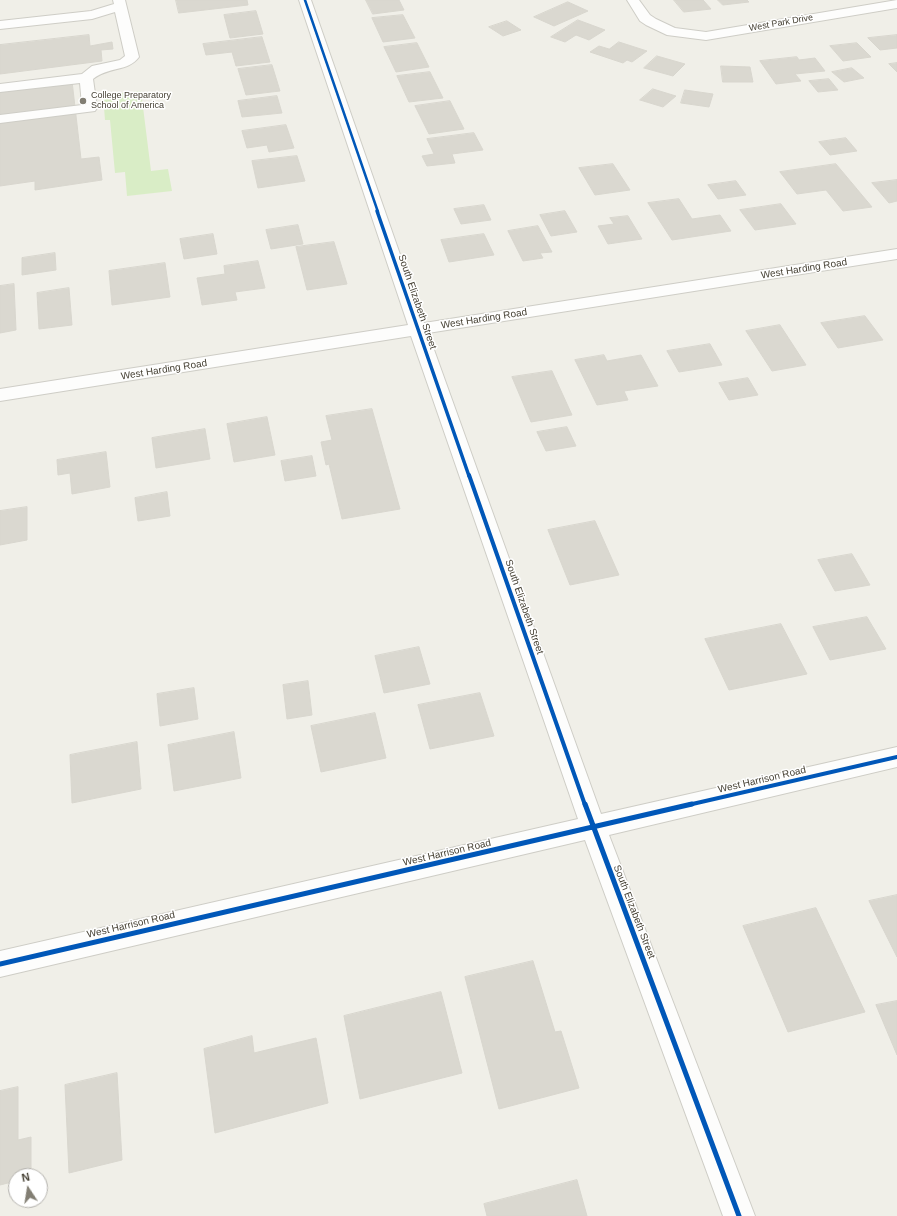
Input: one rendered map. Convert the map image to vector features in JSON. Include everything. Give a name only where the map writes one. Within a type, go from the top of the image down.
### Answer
[{"type":"street","name":"South Elizabeth Street","points":[[306,0],[418,330],[593,827],[739,1216]]},
{"type":"street","name":"West Park Drive","points":[[633,0],[645,18],[672,32],[706,36],[897,4]]},
{"type":"street","points":[[0,25],[92,15],[120,3],[132,57],[125,63],[97,69],[86,78],[0,88]]},
{"type":"street","points":[[0,119],[90,108],[86,78]]},
{"type":"street","name":"West Harding Road","points":[[0,395],[897,254]]},
{"type":"street","name":"West Harrison Road","points":[[0,964],[897,757]]},
{"type":"green space","points":[[141,91],[151,171],[168,169],[172,191],[127,196],[125,172],[115,173],[110,120],[105,120],[103,95]]},
{"type":"building","points":[[176,0],[247,0],[248,5],[179,13]]},
{"type":"building","points":[[366,0],[399,0],[404,10],[373,14]]},
{"type":"building","points":[[674,0],[703,0],[711,9],[684,12]]},
{"type":"building","points":[[718,0],[747,0],[749,2],[723,5]]},
{"type":"building","points":[[568,2],[588,11],[554,26],[534,17]]},
{"type":"building","points":[[256,11],[263,34],[230,38],[224,15]]},
{"type":"building","points":[[403,15],[415,38],[383,42],[372,18]]},
{"type":"building","points":[[578,20],[605,30],[589,40],[576,35],[565,42],[551,37]]},
{"type":"building","points":[[507,21],[521,30],[503,36],[489,27]]},
{"type":"building","points":[[89,35],[90,46],[112,42],[113,49],[101,50],[102,61],[0,74],[0,45]]},
{"type":"building","points":[[897,35],[897,48],[880,50],[868,38]]},
{"type":"building","points":[[262,37],[270,62],[236,66],[232,52],[206,55],[203,44]]},
{"type":"building","points":[[619,42],[647,51],[632,62],[627,60],[623,63],[590,52],[599,46],[609,49]]},
{"type":"building","points":[[417,43],[429,67],[396,72],[384,47]]},
{"type":"building","points":[[857,43],[871,57],[843,61],[830,46]]},
{"type":"building","points":[[657,56],[685,64],[673,76],[644,68]]},
{"type":"building","points":[[797,57],[799,60],[815,58],[825,71],[795,74],[801,81],[776,84],[760,61]]},
{"type":"building","points":[[897,63],[897,72],[889,64]]},
{"type":"building","points":[[272,65],[280,91],[246,95],[238,69]]},
{"type":"building","points":[[721,66],[750,67],[753,82],[723,82]]},
{"type":"building","points":[[852,68],[864,78],[844,82],[832,72]]},
{"type":"building","points":[[430,72],[443,98],[409,102],[397,76]]},
{"type":"building","points":[[829,79],[838,90],[818,92],[809,81]]},
{"type":"building","points":[[72,81],[81,159],[99,157],[102,180],[35,190],[35,181],[0,186],[0,90]]},
{"type":"building","points":[[653,89],[676,96],[663,107],[640,100]]},
{"type":"building","points":[[685,90],[713,94],[709,107],[681,103]]},
{"type":"building","points":[[277,96],[282,113],[242,117],[238,101]]},
{"type":"building","points":[[450,101],[464,129],[429,134],[415,106]]},
{"type":"building","points":[[286,125],[294,148],[269,152],[267,145],[247,148],[242,131]]},
{"type":"building","points":[[474,133],[483,150],[452,154],[455,163],[427,166],[422,156],[434,154],[427,139]]},
{"type":"building","points":[[846,138],[857,151],[830,155],[819,142]]},
{"type":"building","points":[[297,156],[305,181],[258,188],[252,161]]},
{"type":"building","points":[[613,164],[630,190],[595,195],[579,168]]},
{"type":"building","points":[[836,164],[872,207],[843,211],[826,190],[797,194],[780,172]]},
{"type":"building","points":[[897,180],[897,201],[889,203],[872,183]]},
{"type":"building","points":[[736,181],[746,195],[718,199],[708,185]]},
{"type":"building","points":[[679,199],[692,219],[720,215],[731,231],[672,240],[648,203]]},
{"type":"building","points":[[781,204],[796,224],[755,230],[740,210]]},
{"type":"building","points":[[484,205],[491,220],[461,224],[454,209]]},
{"type":"building","points":[[565,211],[577,232],[551,236],[540,215]]},
{"type":"building","points":[[628,216],[642,239],[608,244],[598,226],[614,224],[610,218]]},
{"type":"building","points":[[298,225],[303,244],[271,249],[266,230]]},
{"type":"building","points":[[538,226],[552,252],[540,253],[543,258],[523,261],[508,231]]},
{"type":"building","points":[[213,234],[217,254],[184,259],[180,239]]},
{"type":"building","points":[[484,234],[494,255],[449,262],[441,240]]},
{"type":"building","points":[[334,242],[347,284],[307,290],[296,247]]},
{"type":"building","points":[[55,253],[56,270],[22,275],[22,258]]},
{"type":"building","points":[[258,261],[265,288],[235,292],[237,300],[202,305],[197,278],[225,274],[224,266]]},
{"type":"building","points":[[165,263],[170,297],[112,305],[109,271]]},
{"type":"building","points":[[14,284],[16,330],[0,333],[0,286]]},
{"type":"building","points":[[69,288],[72,325],[39,329],[37,293]]},
{"type":"building","points":[[865,316],[883,340],[838,348],[821,323]]},
{"type":"building","points":[[780,325],[806,365],[772,371],[746,331]]},
{"type":"building","points":[[710,344],[722,365],[679,372],[667,351]]},
{"type":"building","points":[[604,355],[607,361],[641,355],[658,386],[624,391],[628,400],[597,405],[575,360]]},
{"type":"building","points":[[552,371],[572,415],[531,422],[512,377]]},
{"type":"building","points":[[748,378],[758,395],[729,400],[719,383]]},
{"type":"building","points":[[372,409],[400,509],[342,519],[329,464],[326,465],[321,442],[332,440],[326,416]]},
{"type":"building","points":[[267,417],[275,455],[234,462],[227,424]]},
{"type":"building","points":[[567,427],[576,446],[546,451],[537,432]]},
{"type":"building","points":[[205,429],[210,459],[156,468],[152,438]]},
{"type":"building","points":[[106,452],[110,487],[72,494],[70,473],[58,475],[57,460]]},
{"type":"building","points":[[312,456],[316,476],[285,481],[281,461]]},
{"type":"building","points":[[167,492],[170,516],[138,521],[135,498]]},
{"type":"building","points":[[27,507],[27,540],[0,545],[0,511]]},
{"type":"building","points":[[595,521],[619,575],[570,585],[548,530]]},
{"type":"building","points":[[852,554],[870,585],[835,591],[818,560]]},
{"type":"building","points":[[867,617],[886,649],[830,660],[813,627]]},
{"type":"building","points":[[781,624],[807,674],[729,690],[705,639]]},
{"type":"building","points":[[419,647],[430,684],[384,693],[375,656]]},
{"type":"building","points":[[308,681],[312,715],[287,719],[283,685]]},
{"type":"building","points":[[194,688],[198,719],[160,726],[157,694]]},
{"type":"building","points":[[480,693],[494,736],[430,749],[418,705]]},
{"type":"building","points":[[375,713],[386,758],[321,772],[311,726]]},
{"type":"building","points":[[234,732],[241,778],[174,791],[168,745]]},
{"type":"building","points":[[137,742],[141,789],[72,803],[70,755]]},
{"type":"building","points":[[897,895],[897,957],[869,901]]},
{"type":"building","points":[[816,908],[865,1012],[788,1032],[743,926]]},
{"type":"building","points":[[533,961],[555,1032],[561,1031],[579,1088],[499,1109],[465,977]]},
{"type":"building","points":[[441,992],[462,1073],[360,1099],[344,1016]]},
{"type":"building","points":[[897,1001],[897,1055],[876,1005]]},
{"type":"building","points":[[252,1036],[254,1053],[316,1038],[328,1103],[215,1133],[204,1049]]},
{"type":"building","points":[[117,1073],[122,1160],[69,1173],[65,1085]]},
{"type":"building","points":[[18,1087],[18,1140],[31,1137],[31,1168],[8,1168],[8,1183],[0,1185],[0,1091]]},
{"type":"building","points":[[577,1180],[587,1216],[487,1216],[484,1204]]},
{"type":"cycle path","points":[[305,0],[418,330],[593,827],[739,1216]]},
{"type":"cycle path","points":[[0,964],[897,757]]},
{"type":"place","name":"College Preparatory School of America","points":[[83,101]]}]
